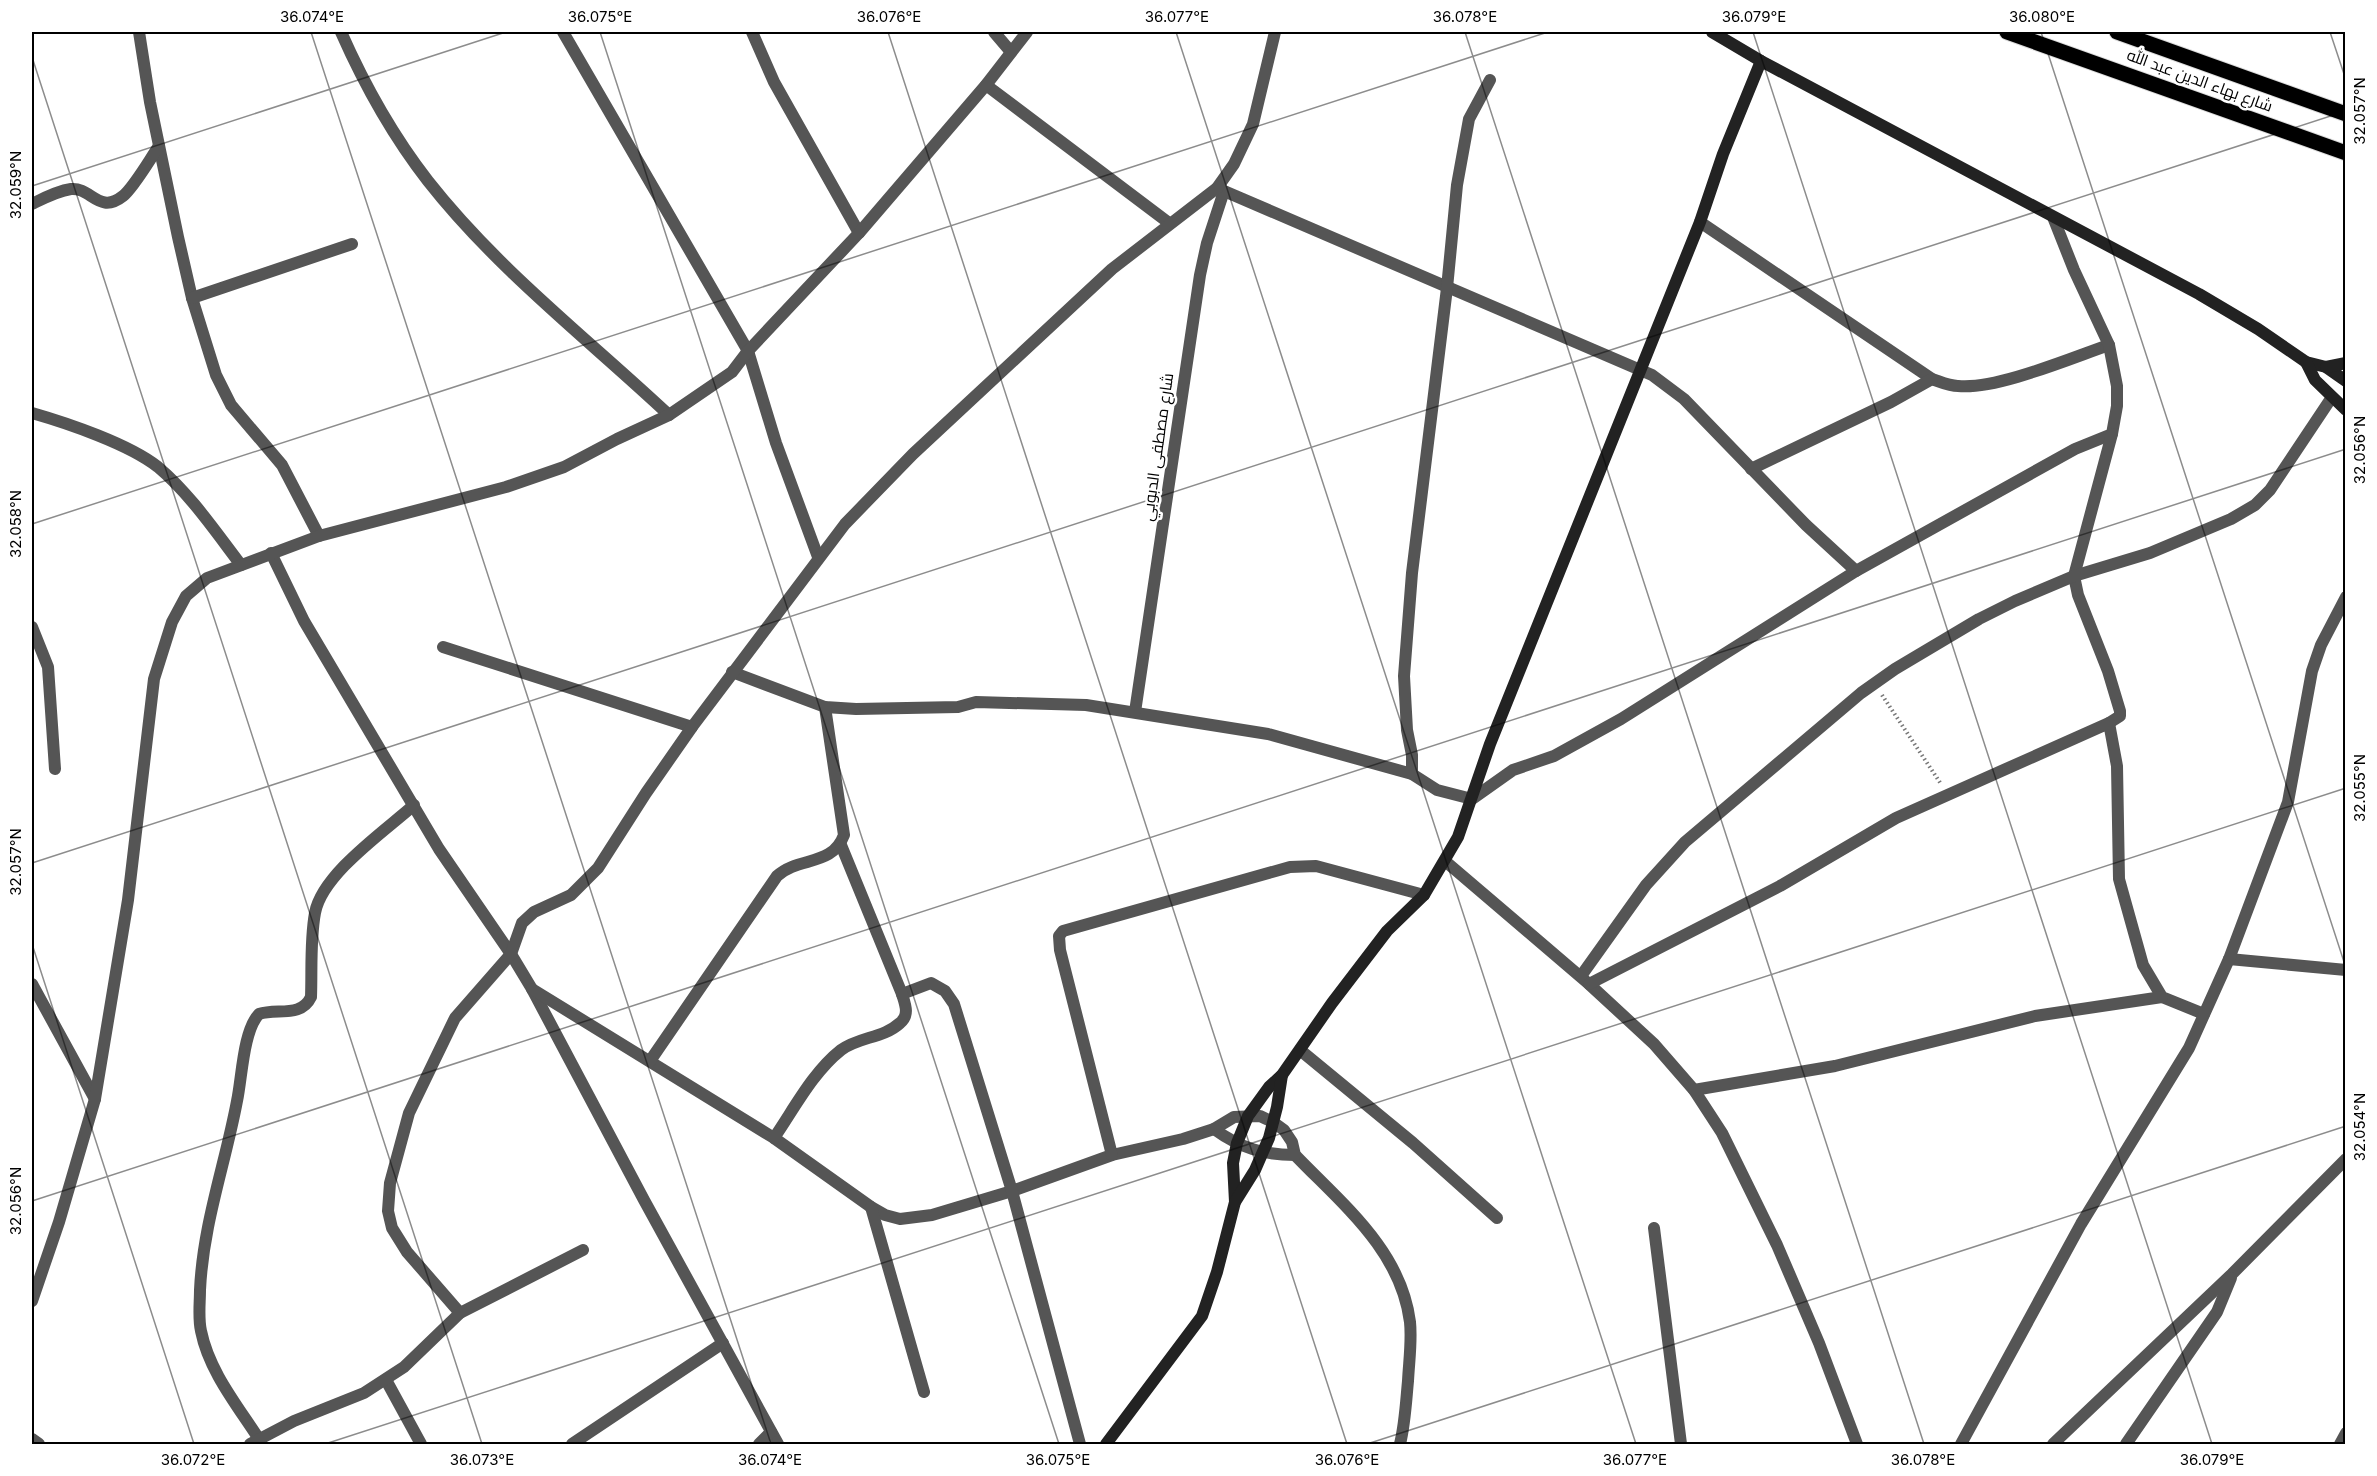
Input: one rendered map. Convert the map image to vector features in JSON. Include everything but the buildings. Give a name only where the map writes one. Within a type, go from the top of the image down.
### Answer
[{"type":"main road","name":"شارع بهاء الدين عبد الله","points":[[2007,32],[2346,153]]},
{"type":"main road","name":"شارع بهاء الدين عبد الله","points":[[2117,32],[2346,114]]},
{"type":"street","points":[[139,32],[159,146],[192,298],[216,375],[223,391],[240,416],[282,465],[319,536]]},
{"type":"street","points":[[341,32],[389,122],[429,182],[529,289],[669,415]]},
{"type":"street","points":[[563,32],[748,351],[776,443],[818,557]]},
{"type":"street","points":[[753,32],[784,101],[859,233]]},
{"type":"street","points":[[994,32],[1011,52]]},
{"type":"street","points":[[32,1302],[59,1222],[95,1099],[128,900],[150,707],[159,658],[172,622],[186,596],[207,578],[319,536],[506,488],[540,476],[564,467],[669,415],[732,372],[748,351],[859,233],[986,85],[1027,32]]},
{"type":"street","points":[[460,1313],[398,1239],[388,1211],[389,1190],[409,1113],[455,1018],[511,954],[522,923],[534,912],[571,895],[598,868],[692,727],[844,524],[913,454],[1112,269],[1169,223],[1220,189],[1253,124],[1275,32]]},
{"type":"street","points":[[1712,32],[1761,61],[2199,294],[2258,329],[2306,362],[2325,367],[2346,381]]},
{"type":"street","points":[[1235,1202],[1233,1173],[1237,1143],[1248,1116],[1269,1087],[1282,1075],[1332,1003],[1387,931],[1424,895],[1458,837],[1490,744],[1700,222],[1723,154],[1761,61]]},
{"type":"street","points":[[1412,774],[1412,755],[1404,693],[1407,630],[1447,288],[1456,185],[1469,119],[1490,80]]},
{"type":"street","points":[[986,85],[1169,223]]},
{"type":"street","points":[[32,204],[72,189],[81,190],[101,203],[113,201],[123,195],[159,146]]},
{"type":"street","points":[[1220,189],[1641,370],[1667,384],[1856,571]]},
{"type":"street","name":"شارع مصطفى الدبوبي","points":[[1135,712],[1200,275],[1220,189]]},
{"type":"street","points":[[1585,980],[1780,886],[1896,818],[2109,723],[2121,713],[2108,671],[2078,595],[2074,576],[2112,434],[2117,406],[2117,386],[2109,345],[2074,270],[2053,217]]},
{"type":"street","points":[[1700,222],[1932,379],[1947,385],[1980,386],[2109,345]]},
{"type":"street","points":[[192,298],[352,244]]},
{"type":"street","points":[[2306,362],[2315,380],[2346,410]]},
{"type":"street","points":[[2325,367],[2346,363]]},
{"type":"street","points":[[1751,468],[1891,402],[1932,379]]},
{"type":"street","points":[[1585,980],[1646,885],[1685,842],[1875,683],[1979,619],[2015,601],[2074,576],[2150,553],[2231,519],[2255,505],[2270,490],[2332,398]]},
{"type":"street","points":[[32,413],[86,431],[156,465],[203,516],[241,565]]},
{"type":"street","points":[[732,672],[825,707],[856,709],[958,707],[976,702],[1086,705],[1268,734],[1412,774],[1437,790],[1472,799],[1513,770],[1554,756],[1621,719],[1856,571],[2075,449],[2112,434]]},
{"type":"street","points":[[271,553],[304,621],[440,849],[511,954],[532,990],[778,1444]]},
{"type":"street","points":[[1961,1444],[2081,1224],[2189,1048],[2229,959],[2288,802],[2312,671],[2321,645],[2346,597]]},
{"type":"street","points":[[32,627],[48,667],[55,769]]},
{"type":"street","points":[[443,647],[692,727]]},
{"type":"street","points":[[650,1061],[777,876],[792,866],[828,856],[841,845],[844,835],[825,707]]},
{"type":"street","points":[[2109,723],[2117,766],[2119,879],[2143,965],[2162,997]]},
{"type":"street","points":[[414,805],[336,874],[325,888],[315,913],[311,997],[308,1004],[298,1010],[267,1011],[259,1014],[250,1030],[237,1103],[201,1255],[199,1311],[207,1354],[254,1442],[304,1416],[348,1400],[386,1380],[404,1367],[460,1313],[583,1250]]},
{"type":"street","points":[[774,1138],[818,1075],[842,1049],[888,1031],[901,1023],[906,1016],[907,1008],[902,994],[841,845]]},
{"type":"street","points":[[1446,861],[1585,980],[1654,1044],[1694,1090],[1722,1133],[1777,1245],[1819,1343],[1857,1444]]},
{"type":"street","points":[[1112,1155],[1060,950],[1059,936],[1063,931],[1268,873],[1305,865],[1424,895]]},
{"type":"street","points":[[2229,959],[2346,970]]},
{"type":"street","points":[[32,984],[95,1099]]},
{"type":"street","points":[[902,994],[931,984],[945,992],[954,1004],[1012,1191],[1080,1444]]},
{"type":"street","points":[[532,990],[774,1138],[871,1207],[885,1215],[900,1219],[932,1215],[1012,1191],[1112,1155],[1214,1130],[1234,1117],[1260,1116],[1274,1122],[1284,1130],[1292,1142],[1295,1155],[1372,1235],[1393,1266],[1402,1288],[1410,1321],[1410,1349],[1400,1444]]},
{"type":"street","points":[[1694,1090],[1835,1066],[2035,1016],[2162,997],[2204,1014]]},
{"type":"street","points":[[1300,1050],[1413,1143],[1497,1218]]},
{"type":"street","points":[[1106,1444],[1202,1316],[1217,1272],[1235,1202],[1262,1153],[1274,1122],[1282,1075]]},
{"type":"street","points":[[1214,1130],[1262,1153],[1295,1155]]},
{"type":"street","points":[[2053,1444],[2232,1274],[2346,1159]]},
{"type":"street","points":[[871,1207],[924,1392]]},
{"type":"street","points":[[1654,1228],[1681,1444]]},
{"type":"street","points":[[2126,1444],[2217,1312],[2232,1274]]},
{"type":"street","points":[[572,1444],[723,1343]]},
{"type":"street","points":[[386,1380],[421,1444]]},
{"type":"street","points":[[759,1444],[771,1432]]},
{"type":"street","points":[[2340,1444],[2346,1433]]},
{"type":"street","points":[[32,1439],[39,1444]]},
{"type":"path","points":[[1875,683],[1947,795]]}]
